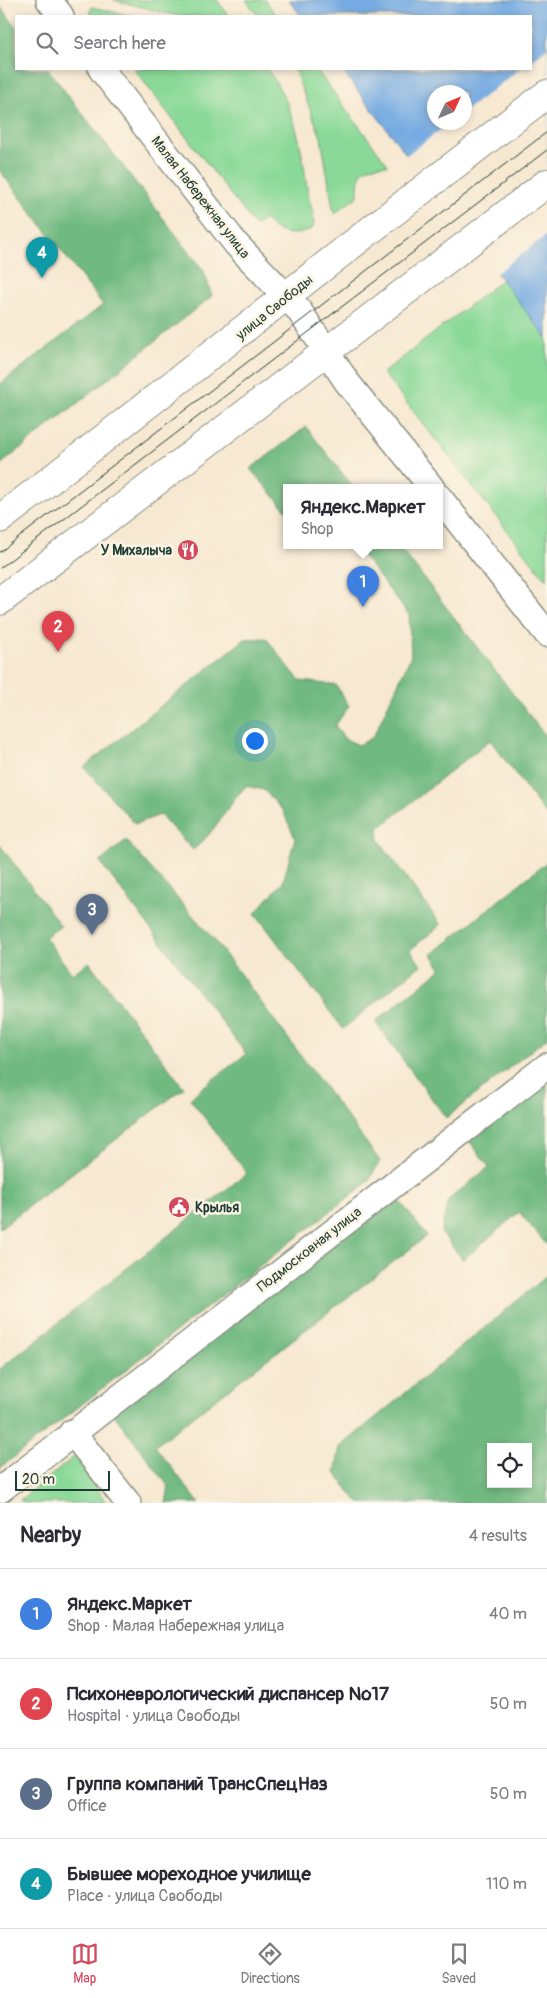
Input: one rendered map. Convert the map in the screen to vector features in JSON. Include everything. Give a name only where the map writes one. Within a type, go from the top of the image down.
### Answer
[{"type":"main road","name":"улица Свободы","points":[[0,519],[547,94]]},
{"type":"main road","points":[[0,601],[547,183]]},
{"type":"street","points":[[49,0],[60,15]]},
{"type":"street","name":"Малая Набережная улица","points":[[102,70],[236,244],[298,309],[347,382],[429,484]]},
{"type":"street","points":[[443,502],[547,634]]},
{"type":"street","name":"Подмосковная улица","points":[[0,1490],[72,1432],[547,1066]]},
{"type":"street","points":[[72,1432],[128,1503]]},
{"type":"green space","points":[[113,0],[217,0],[228,15],[174,15]]},
{"type":"green space","points":[[246,0],[265,0],[276,15],[257,15]]},
{"type":"green space","points":[[0,6],[15,26],[15,70],[49,70],[204,271],[212,296],[0,465],[0,384],[103,305],[0,171]]},
{"type":"green space","points":[[92,7],[128,15],[92,15],[90,12]]},
{"type":"green space","points":[[135,70],[268,70],[285,99],[296,129],[314,224],[313,228],[293,234],[280,231],[264,219],[255,226]]},
{"type":"green space","points":[[294,70],[317,70],[388,165],[373,166],[363,171],[360,175],[358,196],[334,214],[321,137]]},
{"type":"green space","points":[[503,279],[547,339],[547,581],[383,373]]},
{"type":"green space","points":[[306,427],[351,484],[283,484],[283,506],[250,469]]},
{"type":"green space","points":[[357,549],[401,549],[547,738],[547,816],[490,740],[378,829],[379,840],[441,925],[410,950],[421,965],[343,1029],[255,913],[283,882],[295,838],[283,811],[264,790],[246,786],[208,836],[193,850],[160,815],[135,824],[84,767],[245,639],[266,638],[300,681],[336,685],[349,706],[335,726],[345,739],[359,745],[373,737],[411,656],[409,615]]},
{"type":"green space","points":[[126,840],[216,942],[380,1161],[368,1182],[0,1468],[0,1369],[247,1173],[190,1099],[246,1054],[100,862]]},
{"type":"green space","points":[[0,845],[61,926],[45,937],[72,974],[89,962],[184,1088],[0,1228]]},
{"type":"green space","points":[[547,862],[547,1038],[446,1118],[375,1022],[441,969],[432,954]]},
{"type":"green space","points":[[547,1077],[547,1245],[519,1212],[463,1260],[441,1232],[448,1200],[489,1167],[467,1138]]},
{"type":"green space","points":[[392,1191],[427,1236],[155,1446],[199,1503],[166,1503],[169,1487],[112,1412]]},
{"type":"green space","points":[[547,1276],[547,1503],[359,1503],[335,1473],[340,1447]]},
{"type":"green space","points":[[74,1457],[89,1474],[106,1503],[26,1503],[20,1500]]},
{"type":"water","points":[[289,0],[547,0],[547,339],[342,70],[532,70],[532,15],[300,15]]},
{"type":"pier","points":[[547,48],[547,235],[495,274],[405,156],[440,130],[472,130],[472,106],[519,70],[532,70],[532,60]]},
{"type":"tram line","points":[[0,552],[547,132]]},
{"type":"tram line","points":[[0,568],[547,150]]},
{"type":"place","name":"Бывшее мореходное училище","points":[[42,278]]},
{"type":"place","name":"У Михалыча","points":[[188,550]]},
{"type":"place","name":"Яндекс.Маркет","points":[[363,607]]},
{"type":"place","name":"Психоневрологический диспансер №17","points":[[58,652]]},
{"type":"place","name":"Группа компаний ТрансСпецНаз","points":[[92,935]]},
{"type":"place","name":"Крылья","points":[[179,1207]]}]
